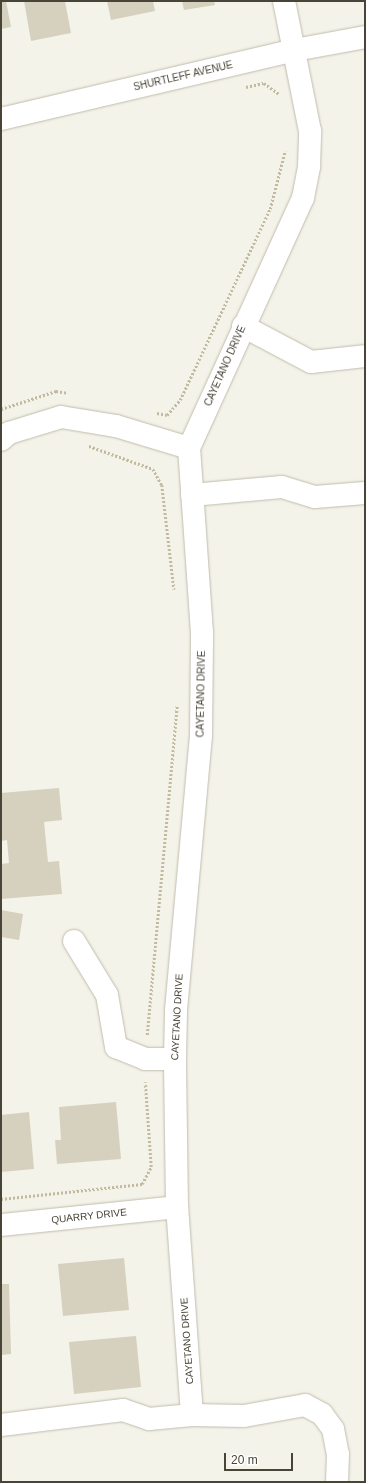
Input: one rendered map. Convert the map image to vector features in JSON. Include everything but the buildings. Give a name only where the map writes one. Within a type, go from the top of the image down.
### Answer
[{"type":"street","name":"CAYETANO DRIVE","points":[[192,1415],[177,1207],[175,1059],[176,1010],[201,735],[202,633],[189,448],[243,326],[288,236],[303,198],[309,166],[310,132],[295,50],[284,1]]},
{"type":"street","name":"SHURTLEFF AVENUE","points":[[1,119],[295,50],[365,37]]},
{"type":"street","points":[[243,326],[311,362],[365,356]]},
{"type":"street","points":[[1,440],[9,434],[61,417],[116,426],[189,448]]},
{"type":"street","points":[[192,495],[282,488],[316,497],[365,493]]},
{"type":"street","points":[[74,942],[107,995],[116,1047],[145,1060],[175,1059]]},
{"type":"street","name":"QUARRY DRIVE","points":[[1,1225],[177,1207]]},
{"type":"street","points":[[1,1425],[124,1410],[149,1419],[192,1415],[244,1416],[305,1405],[322,1414],[333,1429],[338,1454],[337,1482]]},
{"type":"path","points":[[241,88],[264,83],[284,98]]},
{"type":"path","points":[[149,411],[167,415],[180,400],[270,209],[288,144]]},
{"type":"path","points":[[1,409],[56,391],[70,394]]},
{"type":"path","points":[[80,443],[153,469],[162,485],[175,596]]},
{"type":"path","points":[[1,1199],[142,1184],[151,1167],[145,1060],[178,696]]}]
